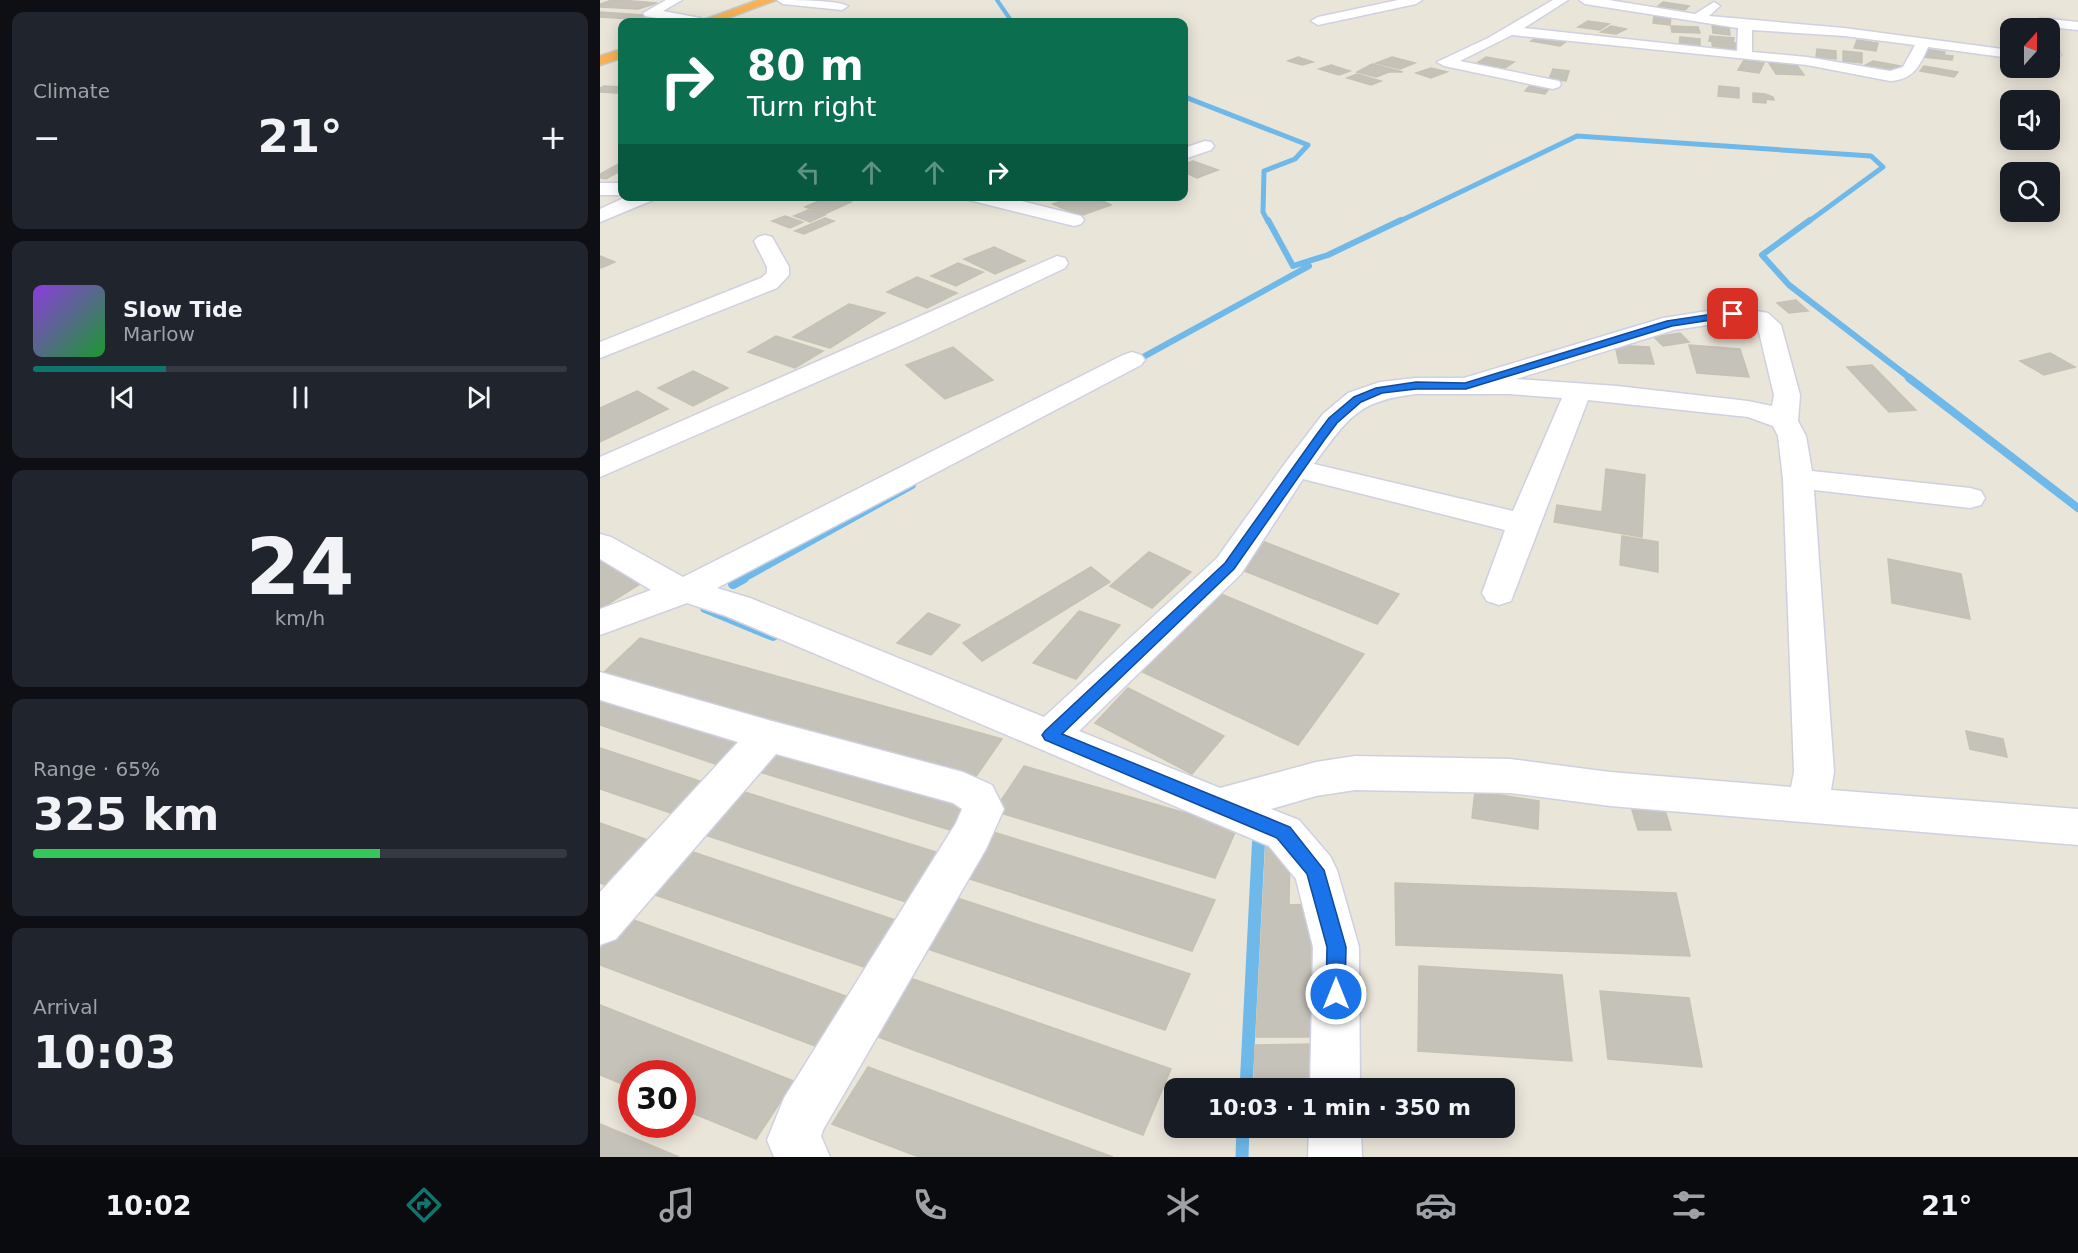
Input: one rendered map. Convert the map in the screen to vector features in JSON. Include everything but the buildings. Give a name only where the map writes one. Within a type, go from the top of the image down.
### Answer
[{"type":"highway","points":[[717,18],[770,0]]},
{"type":"highway","points":[[600,61],[618,54]]},
{"type":"street","points":[[676,0],[651,13],[678,18]]},
{"type":"street","points":[[783,0],[842,6]]},
{"type":"street","points":[[1318,21],[1416,0]]},
{"type":"street","points":[[1553,84],[1445,63],[1509,31],[1562,0]]},
{"type":"street","points":[[1585,0],[1743,25],[1844,32],[2000,53]]},
{"type":"street","points":[[1697,18],[1722,0]]},
{"type":"street","points":[[2060,24],[2078,26]]},
{"type":"street","points":[[1731,73],[1744,56],[1746,32],[1743,25]]},
{"type":"street","points":[[1509,31],[1807,61],[1899,77],[1911,69],[1923,42]]},
{"type":"street","points":[[1188,152],[1205,146]]},
{"type":"street","points":[[600,216],[634,201]]},
{"type":"street","points":[[997,201],[1074,220]]},
{"type":"street","points":[[1027,208],[1046,201]]},
{"type":"street","points":[[600,351],[769,283],[778,275],[778,267],[765,241]]},
{"type":"street","points":[[600,468],[874,348],[1057,263]]},
{"type":"street","points":[[1466,386],[1671,323],[1746,315],[1769,325],[1787,395],[1784,421],[1792,436],[1798,478],[1814,772],[1808,806]]},
{"type":"street","points":[[600,622],[686,590],[1132,360]]},
{"type":"street","points":[[1050,735],[1229,566],[1296,468],[1333,420],[1358,399],[1380,390],[1416,386],[1578,391],[1748,409],[1784,421]]},
{"type":"street","points":[[1499,592],[1523,525],[1578,391]]},
{"type":"street","points":[[1296,468],[1523,525]]},
{"type":"street","points":[[1798,478],[1970,498]]},
{"type":"street","points":[[600,545],[664,583],[738,607],[1284,832],[1315,870],[1336,947],[1335,1078]]},
{"type":"street","points":[[600,686],[768,736],[963,789],[978,797],[983,809],[971,836],[802,1116],[793,1140],[803,1157]]},
{"type":"street","points":[[600,924],[768,736]]},
{"type":"street","points":[[1220,806],[1316,779],[1355,773],[1510,776],[1610,789],[2078,827]]},
{"type":"street","points":[[1335,1138],[1335,1157]]},
{"type":"waterway","points":[[997,0],[1009,18]]},
{"type":"waterway","points":[[1188,98],[1308,145],[1295,159],[1264,171],[1263,212],[1268,222]]},
{"type":"waterway","points":[[1398,222],[1577,136],[1871,156],[1883,167],[1808,222]]},
{"type":"waterway","points":[[1268,220],[1293,266],[1328,255],[1401,220]]},
{"type":"waterway","points":[[1810,220],[1762,255],[1789,285],[1911,379]]},
{"type":"waterway","points":[[1134,362],[1309,266]]},
{"type":"waterway","points":[[1909,378],[2078,508]]},
{"type":"waterway","points":[[742,579],[912,485]]},
{"type":"waterway","points":[[733,584],[744,578]]},
{"type":"waterway","points":[[705,608],[773,636]]},
{"type":"waterway","points":[[1247,1078],[1259,833]]},
{"type":"waterway","points":[[1242,1157],[1243,1138]]},
{"type":"route","points":[[1336,994],[1336,947],[1315,870],[1284,832],[1050,735],[1229,566],[1296,468],[1333,420],[1358,399],[1380,390],[1416,386],[1466,386],[1671,323],[1733,314]]}]
